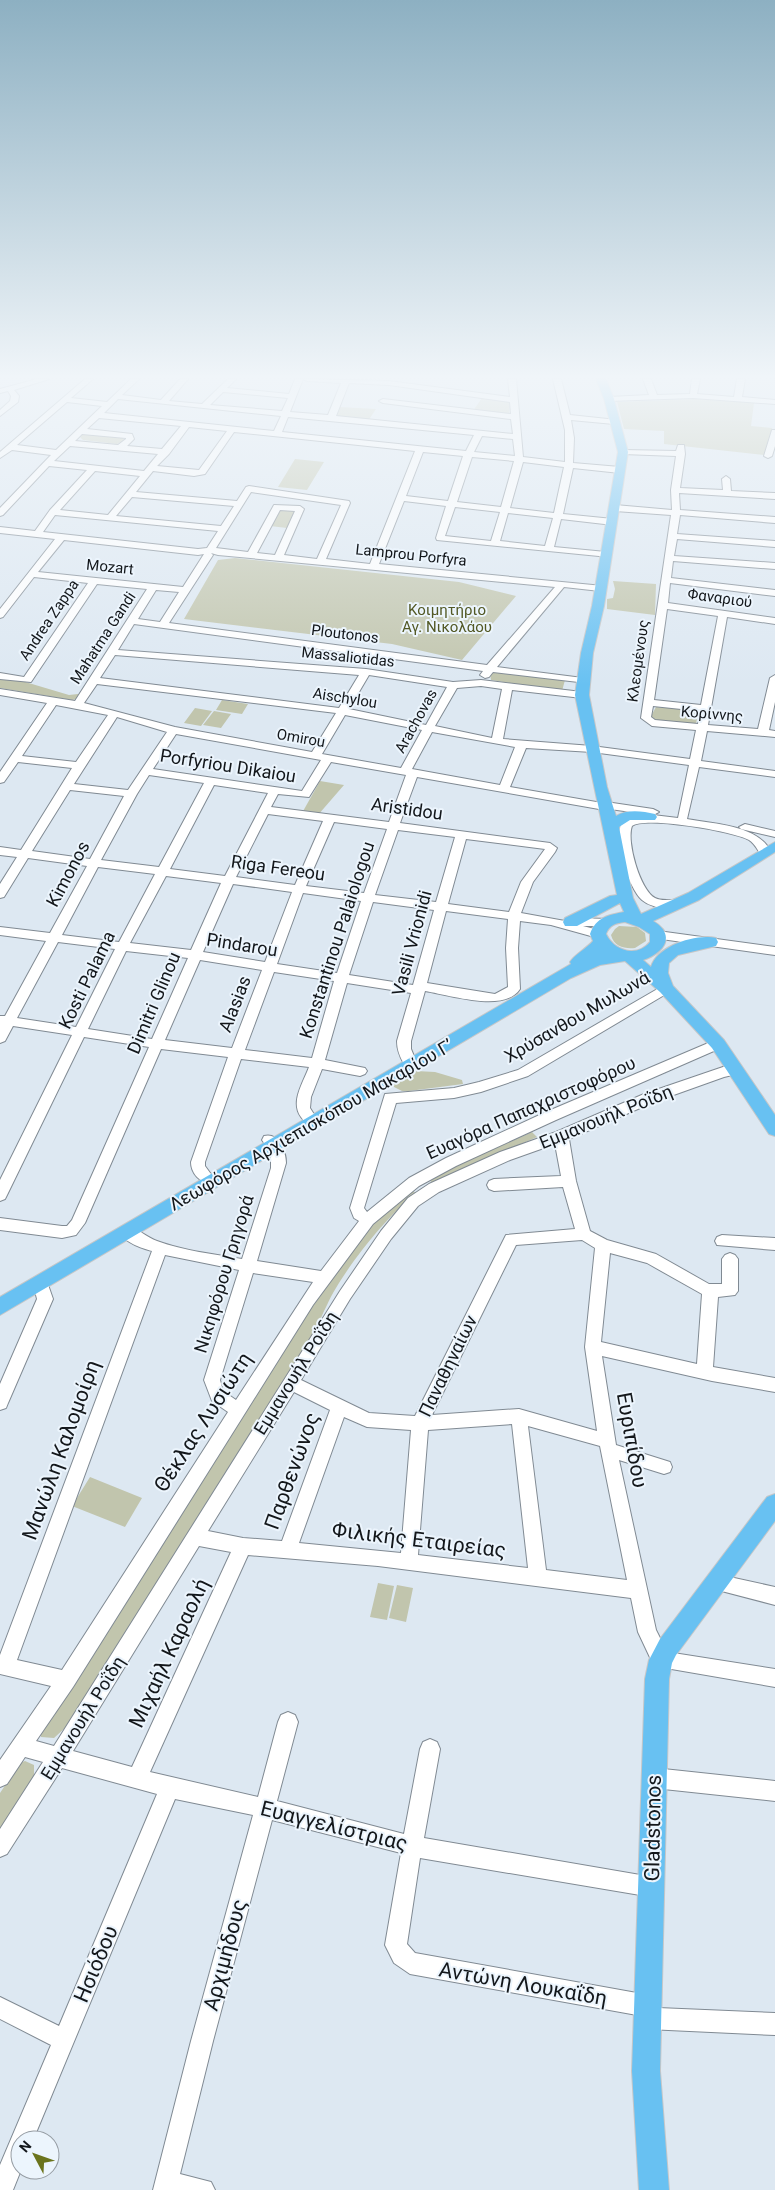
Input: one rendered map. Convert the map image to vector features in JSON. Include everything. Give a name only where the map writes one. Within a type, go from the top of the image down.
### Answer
[{"type":"main road","points":[[619,481],[582,688],[603,805],[614,899],[604,929],[611,952],[627,956],[666,988],[718,1044],[736,1070],[744,1086],[775,1129]]},
{"type":"main road","points":[[603,805],[611,825],[625,898],[638,919],[653,928],[657,934],[672,916],[772,851]]},
{"type":"main road","points":[[611,825],[627,815],[650,817]]},
{"type":"main road","points":[[604,929],[661,913],[772,851]]},
{"type":"main road","points":[[571,922],[614,899]]},
{"type":"main road","name":"Λεωφόρος Αρχιεπισκόπου Μακαρίου Γ’","points":[[0,1307],[408,1061],[587,957],[604,929]]},
{"type":"main road","name":"Λεωφόρος Αρχιεπισκόπου Μακαρίου Γ’","points":[[0,1297],[206,1177],[271,1143],[383,1092],[589,962],[607,957],[648,952],[655,948],[658,941],[657,934]]},
{"type":"main road","points":[[666,988],[659,970],[660,964],[667,955],[689,945],[710,942]]},
{"type":"main road","name":"Gladstonos","points":[[654,2190],[646,2071],[657,1679],[661,1660],[668,1647],[716,1582],[768,1523],[775,1504]]},
{"type":"street","points":[[0,513],[30,481]]},
{"type":"street","points":[[37,534],[53,512],[81,481]]},
{"type":"street","points":[[109,519],[141,481]]},
{"type":"street","points":[[373,567],[407,481]]},
{"type":"street","points":[[459,481],[440,538],[606,555]]},
{"type":"street","points":[[495,544],[512,481]]},
{"type":"street","points":[[549,550],[565,481]]},
{"type":"street","points":[[662,605],[676,512],[677,481]]},
{"type":"street","points":[[726,481],[727,493]]},
{"type":"street","points":[[163,625],[249,490],[346,502],[321,561]]},
{"type":"street","points":[[676,490],[775,496]]},
{"type":"street","points":[[129,494],[240,504]]},
{"type":"street","points":[[400,498],[612,522]]},
{"type":"street","points":[[252,554],[277,507],[300,509],[279,557]]},
{"type":"street","points":[[615,508],[775,520]]},
{"type":"street","points":[[53,512],[109,519],[117,531]]},
{"type":"street","points":[[0,542],[4,530],[60,537],[117,531],[223,529]]},
{"type":"street","name":"Lamprou Porfyra","points":[[117,531],[208,552],[252,554],[600,588]]},
{"type":"street","points":[[672,536],[775,544]]},
{"type":"street","points":[[1,612],[60,537]]},
{"type":"street","points":[[669,558],[775,566]]},
{"type":"street","points":[[538,582],[541,572]]},
{"type":"street","name":"Mozart","points":[[31,574],[186,590]]},
{"type":"street","points":[[665,580],[775,593]]},
{"type":"street","name":"Andrea Zappa","points":[[0,676],[27,680],[94,581]]},
{"type":"street","points":[[481,683],[488,669],[562,584]]},
{"type":"street","name":"Mahatma Gandi","points":[[78,705],[153,587]]},
{"type":"street","name":"Φαναριού","points":[[662,605],[775,621]]},
{"type":"street","name":"Κλεομένους","points":[[648,721],[646,718],[647,702],[662,605]]},
{"type":"street","points":[[683,817],[706,709],[723,614]]},
{"type":"street","name":"Ploutonos","points":[[132,621],[474,665],[582,688]]},
{"type":"street","name":"Massaliotidas","points":[[111,652],[366,672],[453,685],[481,683],[508,686],[582,688]]},
{"type":"street","points":[[315,756],[366,672]]},
{"type":"street","points":[[763,734],[775,678]]},
{"type":"street","name":"Aischylou","points":[[93,680],[342,711],[497,742],[557,748],[592,749],[775,774]]},
{"type":"street","name":"Arachovas","points":[[409,772],[429,728],[453,685]]},
{"type":"street","points":[[497,742],[508,686]]},
{"type":"street","name":"Omirou","points":[[0,692],[78,705],[173,730],[504,789],[683,817],[775,834]]},
{"type":"street","points":[[0,780],[53,702]]},
{"type":"street","points":[[647,702],[706,709]]},
{"type":"street","points":[[0,894],[78,766],[114,713]]},
{"type":"street","name":"Κορίννης","points":[[648,721],[702,729],[775,734]]},
{"type":"street","name":"Kimonos","points":[[0,1038],[5,1021],[55,938],[131,794],[173,730]]},
{"type":"street","points":[[504,789],[522,744]]},
{"type":"street","points":[[14,758],[78,766]]},
{"type":"street","name":"Porfyriou Dikaiou","points":[[146,771],[305,795],[328,758]]},
{"type":"street","name":"Konstantinou Palaiologou","points":[[310,1120],[303,1109],[304,1097],[318,1063],[342,977],[395,825],[409,772]]},
{"type":"street","name":"Kosti Palama","points":[[0,1195],[82,1032],[123,945],[210,782]]},
{"type":"street","points":[[67,786],[131,794]]},
{"type":"street","name":"Dimitri Glinou","points":[[0,1224],[62,1232],[71,1231],[78,1223],[229,879],[274,791]]},
{"type":"street","name":"Aristidou","points":[[264,810],[546,845],[551,848],[550,854],[536,868],[526,884],[513,916]]},
{"type":"street","name":"Alasias","points":[[206,1177],[198,1167],[198,1162],[237,1052],[300,888],[330,817]]},
{"type":"street","points":[[679,904],[660,904],[650,901],[643,896],[638,888],[624,834],[625,826],[631,821],[650,817],[745,834],[756,838],[772,851]]},
{"type":"street","name":"Vasili Vrionidi","points":[[408,1061],[404,1049],[404,1041],[462,834]]},
{"type":"street","name":"Riga Fereou","points":[[0,851],[162,870],[604,929]]},
{"type":"street","name":"Pindarou","points":[[0,931],[123,945],[495,998],[506,995],[514,989],[511,940],[513,916]]},
{"type":"street","name":"Riga Fereou","points":[[551,921],[571,922],[604,929]]},
{"type":"street","points":[[657,934],[775,951]]},
{"type":"street","name":"Χρύσανθου Μυλωνά","points":[[383,1092],[454,1093],[481,1087],[523,1073],[666,988]]},
{"type":"street","points":[[5,1021],[158,1044],[318,1063],[360,1071]]},
{"type":"street","name":"Ευαγόρα Παπαχριστοφόρου","points":[[368,1220],[420,1187],[451,1162],[550,1116],[718,1044]]},
{"type":"street","name":"Εμμανουήλ Ροΐδη","points":[[0,1847],[345,1295],[386,1235],[413,1202],[420,1187],[561,1136],[649,1098],[723,1072],[736,1070]]},
{"type":"street","points":[[368,1220],[359,1214],[357,1208],[383,1092]]},
{"type":"street","points":[[561,1136],[569,1181],[584,1234],[603,1245],[651,1258],[707,1290],[730,1291],[730,1259]]},
{"type":"street","name":"Νικηφόρου Γρηγορά","points":[[239,1410],[222,1401],[214,1393],[212,1380],[278,1168],[280,1157],[271,1143]]},
{"type":"street","points":[[494,1185],[569,1181]]},
{"type":"street","name":"Θέκλας Λυσιώτη","points":[[0,1775],[66,1680],[324,1278],[368,1220]]},
{"type":"street","points":[[127,1232],[140,1241],[160,1249],[324,1278]]},
{"type":"street","name":"Παναθηναίων","points":[[408,1561],[420,1423],[511,1239],[584,1234]]},
{"type":"street","points":[[722,1241],[775,1244]]},
{"type":"street","name":"Ευριπίδου","points":[[603,1245],[593,1347],[608,1445],[647,1632],[661,1660]]},
{"type":"street","name":"Μανώλη Καλομοίρη","points":[[2,1666],[160,1249]]},
{"type":"street","points":[[0,1403],[45,1299],[41,1283]]},
{"type":"street","points":[[705,1371],[710,1295],[707,1290]]},
{"type":"street","points":[[593,1347],[775,1385]]},
{"type":"street","points":[[290,1382],[339,1408],[367,1420],[420,1423],[520,1416],[664,1466]]},
{"type":"street","name":"Παρθενώνος","points":[[288,1548],[339,1408]]},
{"type":"street","points":[[520,1416],[538,1577]]},
{"type":"street","name":"Φιλικής Εταιρείας","points":[[195,1537],[243,1546],[288,1548],[408,1561],[638,1590]]},
{"type":"street","name":"Μιχαήλ Καραολή","points":[[137,1778],[243,1546]]},
{"type":"street","points":[[716,1582],[775,1596]]},
{"type":"street","points":[[661,1660],[775,1678]]},
{"type":"street","points":[[2,1666],[66,1680]]},
{"type":"street","name":"Αρχιμήδους","points":[[165,2186],[288,1722]]},
{"type":"street","name":"Ευαγγελίστριας","points":[[20,1746],[170,1788],[265,1808],[412,1846],[652,1887]]},
{"type":"street","points":[[412,1846],[430,1749]]},
{"type":"street","points":[[654,1778],[775,1791]]},
{"type":"street","name":"Ησιόδου","points":[[26,2130],[170,1788]]},
{"type":"street","name":"Αντώνη Λουκαΐδη","points":[[412,1846],[396,1945],[401,1956],[410,1963],[648,2012],[775,2024]]},
{"type":"street","points":[[0,2008],[64,2040]]},
{"type":"street","points":[[0,2190],[10,2167]]},
{"type":"street","points":[[165,2186],[203,2190]]},
{"type":"green space","points":[[282,481],[312,481],[307,490],[278,487]]},
{"type":"green space","points":[[280,509],[296,511],[287,528],[270,526]]},
{"type":"green space","name":"Κοιμητήριο Αγ. Νικολάου","points":[[235,558],[459,582],[516,596],[462,660],[392,644],[184,619],[218,560]]},
{"type":"green space","points":[[613,581],[656,584],[655,615],[607,609],[607,599],[613,598],[615,589]]},
{"type":"green space","points":[[497,671],[565,680],[562,691],[491,680],[490,674]]},
{"type":"green space","points":[[0,678],[22,681],[69,695],[78,694],[79,696],[77,699],[72,700],[0,688]]},
{"type":"green space","points":[[222,700],[248,704],[242,714],[216,710]]},
{"type":"green space","points":[[656,707],[693,710],[698,713],[696,724],[657,721],[651,716]]},
{"type":"green space","points":[[195,708],[212,711],[201,726],[184,723]]},
{"type":"green space","points":[[214,711],[231,714],[221,728],[203,725]]},
{"type":"green space","points":[[320,781],[344,785],[318,815],[302,813]]},
{"type":"green space","points":[[619,926],[637,927],[645,933],[646,941],[635,948],[617,945],[611,935]]},
{"type":"green space","points":[[416,1071],[435,1072],[462,1080],[463,1084],[402,1091],[392,1084]]},
{"type":"green space","points":[[532,1132],[537,1137],[433,1183],[430,1181],[456,1166]]},
{"type":"green space","points":[[413,1191],[416,1193],[379,1230],[343,1276],[325,1308],[314,1333],[66,1727],[54,1738],[41,1737],[40,1731],[348,1251],[369,1227],[409,1192]]},
{"type":"green space","points":[[90,1477],[142,1498],[125,1527],[72,1506]]},
{"type":"green space","points":[[378,1583],[394,1586],[387,1620],[370,1617]]},
{"type":"green space","points":[[397,1585],[413,1588],[406,1622],[389,1618]]},
{"type":"green space","points":[[25,1761],[34,1765],[34,1776],[0,1833],[0,1793],[20,1763]]}]
